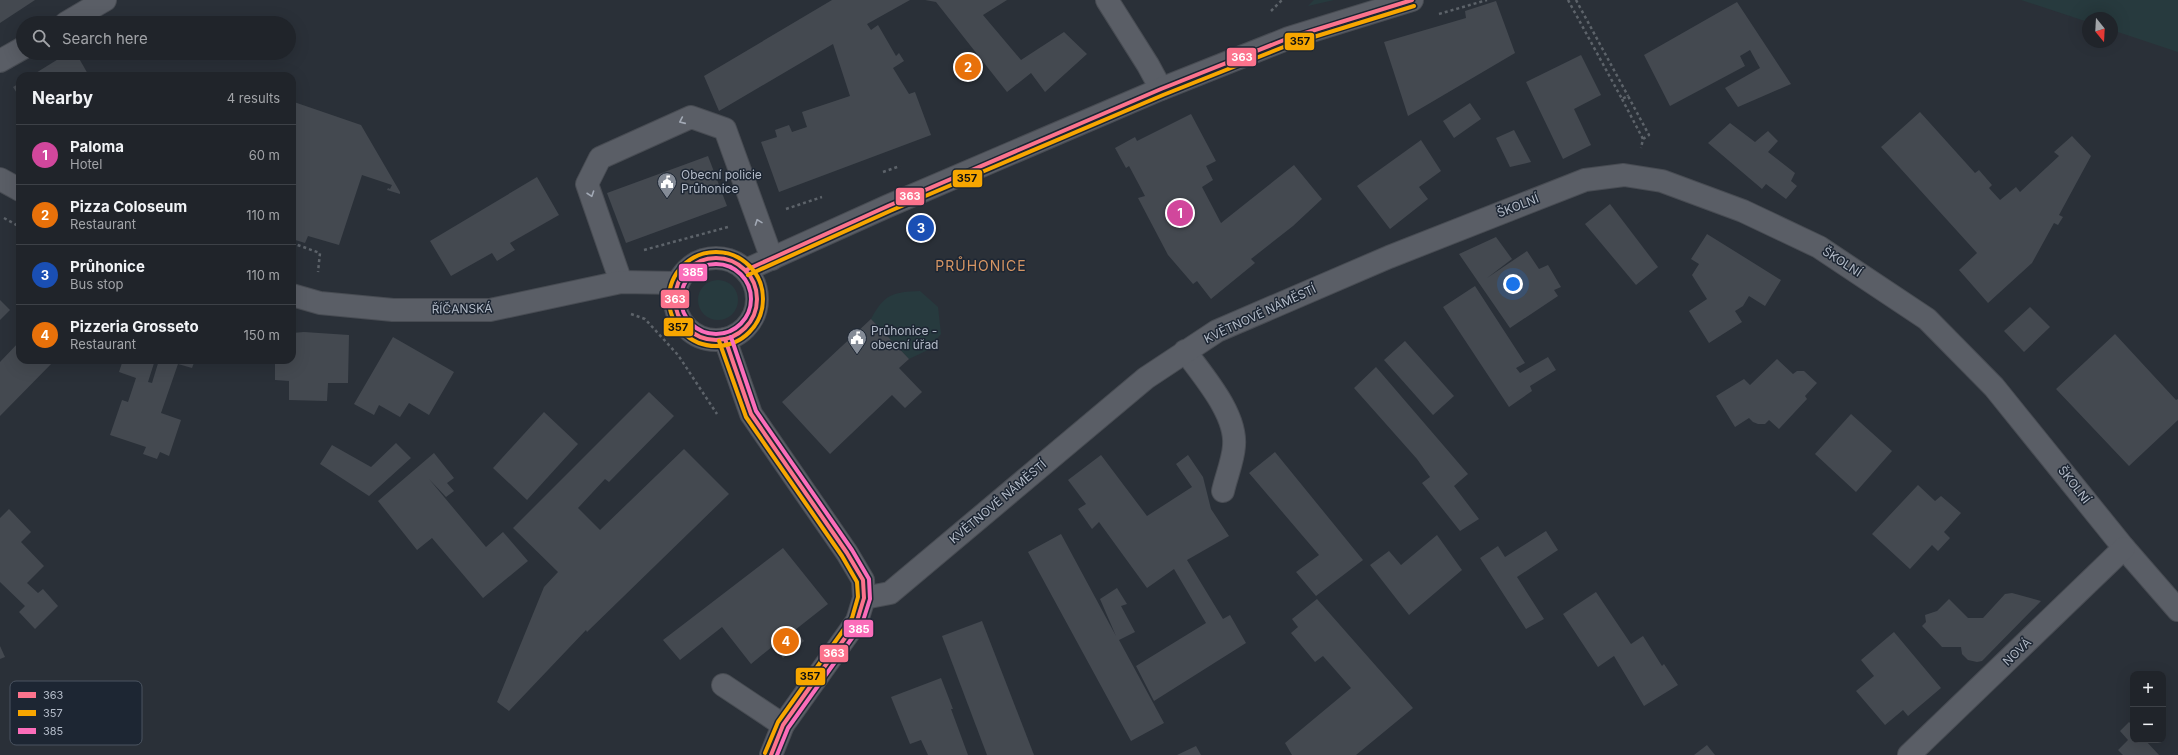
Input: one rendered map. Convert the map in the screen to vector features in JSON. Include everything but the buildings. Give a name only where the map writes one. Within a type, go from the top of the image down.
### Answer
[{"type":"street","points":[[78,16],[105,0]]},
{"type":"street","points":[[1107,0],[1148,65],[1161,89]]},
{"type":"street","points":[[746,270],[1161,89],[1289,38],[1412,0]]},
{"type":"street","points":[[0,61],[16,52]]},
{"type":"street","points":[[621,282],[587,184],[600,158],[691,117],[725,129],[772,258]]},
{"type":"street","name":"ŠKOLNÍ","points":[[1389,257],[1585,180],[1624,174],[1662,181],[1743,211],[1819,247],[1927,319],[1994,387],[2124,548],[2176,605]]},
{"type":"street","points":[[0,179],[16,188]]},
{"type":"street","name":"KVĚTNOVÉ NÁMĚSTÍ","points":[[864,598],[890,593],[1146,378],[1186,351],[1217,331],[1389,257]]},
{"type":"street","points":[[720,258],[732,261],[746,270],[753,279],[757,293],[756,308],[751,322],[739,334],[726,339],[708,339],[695,334],[683,324],[677,311],[675,298],[678,283],[684,272],[695,263],[706,259],[720,258]]},
{"type":"street","name":"ŘÍČANSKÁ","points":[[296,296],[320,303],[393,310],[490,310],[621,282],[678,283]]},
{"type":"street","points":[[726,339],[750,414],[847,553],[863,580],[864,598],[857,621],[783,725],[771,755]]},
{"type":"street","points":[[1186,351],[1226,410],[1233,429],[1234,446],[1223,491]]},
{"type":"street","name":"NOVÁ","points":[[1909,755],[2124,548]]},
{"type":"street","points":[[723,685],[783,725]]},
{"type":"path","points":[[1568,0],[1644,139]]},
{"type":"path","points":[[1576,0],[1649,135],[1644,139],[1640,152]]},
{"type":"path","points":[[1622,99],[1628,96]]},
{"type":"path","points":[[613,259],[757,219],[822,197]]},
{"type":"path","points":[[0,216],[16,225]]},
{"type":"path","points":[[296,245],[320,254],[317,280]]},
{"type":"path","points":[[626,312],[645,318],[678,355],[719,417]]},
{"type":"green space","points":[[1314,0],[1334,0],[1308,6]]},
{"type":"green space","points":[[2021,0],[2178,0],[2178,52],[2118,32],[2118,12],[2082,12],[2082,20]]},
{"type":"green space","points":[[722,280],[729,283],[735,289],[738,300],[737,308],[729,317],[722,320],[714,320],[707,317],[699,308],[698,296],[701,289],[710,281]]},
{"type":"green space","points":[[920,291],[938,307],[941,334],[928,350],[909,359],[871,319],[880,304],[890,296],[903,292]]},
{"type":"transit line","name":"363","points":[[746,270],[888,206],[1161,89],[1289,38],[1412,0]]},
{"type":"transit line","name":"357","points":[[748,275],[890,211],[1163,95],[1291,44],[1414,6]]},
{"type":"transit line","name":"357","points":[[716,252],[734,256],[749,266],[759,281],[763,299],[759,317],[749,332],[734,342],[716,346],[698,342],[683,332],[673,317],[669,299],[673,281],[683,266],[698,256],[716,252]]},
{"type":"transit line","name":"363","points":[[716,258],[732,261],[745,270],[754,283],[757,299],[754,315],[745,328],[732,337],[716,340],[700,337],[687,328],[678,315],[675,299],[678,283],[687,270],[700,261],[716,258]]},
{"type":"transit line","name":"385","points":[[716,264],[729,267],[741,274],[748,286],[751,299],[748,312],[741,324],[729,331],[716,334],[703,331],[691,324],[684,312],[681,299],[684,286],[691,274],[703,267],[716,264]]},
{"type":"transit line","name":"385","points":[[731,337],[756,411],[852,550],[869,579],[870,599],[862,624],[788,728],[777,755]]},
{"type":"transit line","name":"363","points":[[725,339],[751,414],[847,553],[863,580],[864,598],[857,621],[783,725],[771,755]]},
{"type":"transit line","name":"357","points":[[719,341],[746,417],[842,556],[857,582],[858,597],[852,618],[778,722],[765,753]]},
{"type":"place","name":"Pizza Coloseum","points":[[968,67]]},
{"type":"place","name":"Obecní policie Průhonice","points":[[667,199]]},
{"type":"place","name":"Paloma","points":[[1180,213]]},
{"type":"place","name":"Průhonice","points":[[921,228]]},
{"type":"place","name":"Průhonice - obecní úřad","points":[[857,355]]},
{"type":"place","name":"Pizzeria Grosseto","points":[[786,641]]},
{"type":"district","name":"PRŮHONICE","points":[[981,266]]}]
